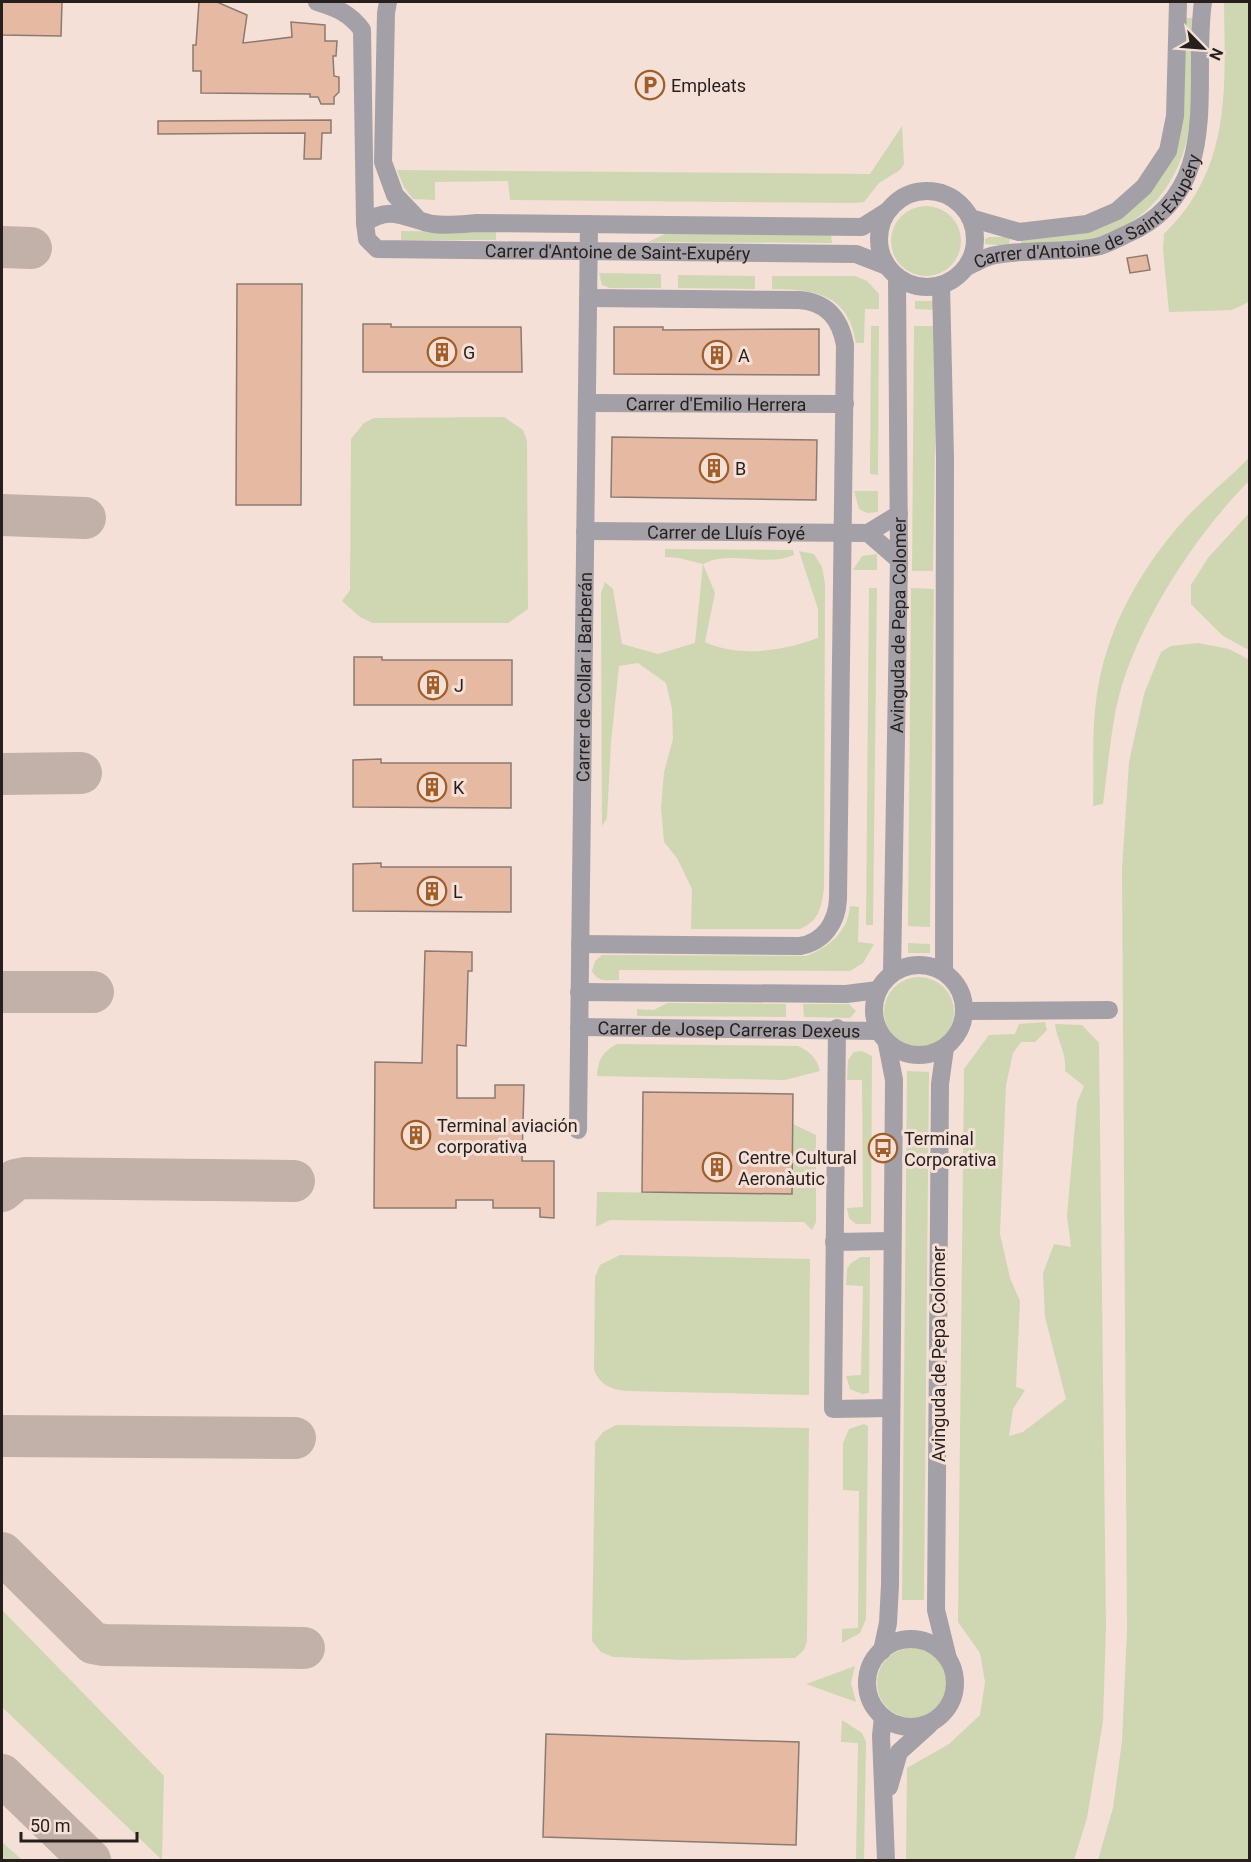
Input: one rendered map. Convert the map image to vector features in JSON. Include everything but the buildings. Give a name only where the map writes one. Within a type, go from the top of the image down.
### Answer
[{"type":"street","name":"Carrer d'Antoine de Saint-Exupéry","points":[[317,2],[339,8],[354,18],[362,30],[365,223],[367,239],[377,249],[856,254],[892,272]]},
{"type":"street","points":[[388,2],[383,162],[394,195],[419,220]]},
{"type":"street","name":"Carrer d'Antoine de Saint-Exupéry","points":[[970,218],[1019,232],[1087,224],[1117,211],[1144,187],[1168,150],[1175,116],[1178,2]]},
{"type":"street","name":"Carrer d'Antoine de Saint-Exupéry","points":[[966,267],[994,255],[1098,247],[1141,229],[1159,214],[1186,177],[1197,148],[1202,81],[1203,2]]},
{"type":"street","points":[[364,112],[384,112]]},
{"type":"street","points":[[927,191],[944,194],[962,206],[970,218],[975,234],[974,252],[966,267],[956,278],[941,285],[914,286],[892,272],[881,254],[879,238],[889,210],[900,200],[927,191]]},
{"type":"street","name":"Carrer d'Antoine de Saint-Exupéry","points":[[365,223],[375,215],[391,212],[419,220],[454,225],[862,227],[889,210]]},
{"type":"street","name":"Carrer de Collar i Barberán","points":[[578,1130],[589,224]]},
{"type":"street","name":"Avinguda de Pepa Colomer","points":[[892,272],[899,514],[892,973]]},
{"type":"street","points":[[941,285],[945,491],[944,972]]},
{"type":"street","points":[[580,944],[800,946],[809,944],[831,927],[838,915],[843,533],[845,345],[841,325],[828,309],[814,301],[588,298]]},
{"type":"street","name":"Carrer d'Emilio Herrera","points":[[586,403],[844,404]]},
{"type":"street","points":[[899,514],[867,533],[899,560]]},
{"type":"street","name":"Carrer de Lluís Foyé","points":[[585,531],[867,533]]},
{"type":"street","points":[[882,1651],[888,1623],[890,1585],[894,1080],[883,1037],[873,1010],[878,990],[892,973],[913,965],[929,966],[952,978],[962,994],[965,1011],[960,1031],[945,1048],[931,1055],[917,1056],[898,1051],[883,1037]]},
{"type":"street","name":"Carrer de Josep Carreras Dexeus","points":[[579,992],[846,994],[878,990]]},
{"type":"street","points":[[965,1011],[1109,1010]]},
{"type":"street","name":"Carrer de Josep Carreras Dexeus","points":[[579,1027],[837,1028],[883,1037]]},
{"type":"street","points":[[837,1028],[833,1410],[891,1408]]},
{"type":"street","name":"Avinguda de Pepa Colomer","points":[[945,1048],[940,1089],[936,1610],[948,1659]]},
{"type":"street","points":[[834,1242],[892,1241]]},
{"type":"street","points":[[885,1800],[899,1752],[941,1715],[952,1698],[954,1677],[948,1659],[934,1646],[911,1639],[896,1642],[882,1651],[868,1671],[867,1691],[873,1706],[883,1717],[903,1727],[917,1727],[941,1715]]},
{"type":"street","points":[[883,1717],[881,1736],[886,1860]]},
{"type":"green space","points":[[1224,2],[1249,2],[1249,302],[1232,310],[1169,312],[1163,250],[1164,234],[1186,209],[1202,182],[1213,155],[1220,126],[1223,96]]},
{"type":"green space","points":[[1186,18],[1196,18],[1194,98],[1184,149],[1175,173],[1161,195],[1136,219],[1101,238],[1070,244],[1021,246],[1021,237],[1081,233],[1166,169]]},
{"type":"green space","points":[[902,126],[904,164],[900,170],[879,183],[864,202],[855,203],[510,200],[508,181],[435,182],[435,200],[413,199],[404,187],[397,170],[870,174]]},
{"type":"green space","points":[[926,206],[945,212],[955,222],[961,241],[955,260],[945,270],[926,276],[907,270],[897,260],[891,241],[897,222],[907,212]]},
{"type":"green space","points":[[401,231],[496,232],[496,240],[401,240]]},
{"type":"green space","points":[[667,233],[831,235],[832,243],[648,242]]},
{"type":"green space","points":[[1010,237],[1009,246],[985,244],[985,239]]},
{"type":"green space","points":[[599,273],[661,274],[661,288],[610,288],[602,285]]},
{"type":"green space","points":[[678,275],[755,276],[755,289],[678,288]]},
{"type":"green space","points":[[772,276],[855,276],[867,281],[879,294],[879,309],[865,309],[864,343],[856,343],[852,326],[846,314],[837,304],[815,293],[772,289]]},
{"type":"green space","points":[[915,301],[937,301],[937,310],[915,309]]},
{"type":"green space","points":[[871,326],[879,326],[878,475],[870,474]]},
{"type":"green space","points":[[914,326],[937,326],[933,571],[912,571]]},
{"type":"green space","points":[[504,417],[523,430],[527,441],[528,609],[508,623],[373,623],[360,617],[342,601],[350,590],[351,439],[364,423],[374,418]]},
{"type":"green space","points":[[1249,458],[1249,481],[1228,503],[1187,557],[1168,586],[1136,648],[1116,709],[1103,804],[1093,806],[1096,697],[1110,640],[1118,620],[1139,581],[1163,545],[1185,519]]},
{"type":"green space","points":[[854,491],[878,491],[878,512],[867,513],[859,509]]},
{"type":"green space","points":[[1249,513],[1249,650],[1223,636],[1191,604],[1191,585],[1208,558]]},
{"type":"green space","points":[[665,549],[793,550],[794,555],[771,560],[725,558],[703,564],[665,557]]},
{"type":"green space","points":[[799,551],[814,554],[822,567],[825,584],[824,889],[822,902],[815,918],[800,929],[691,929],[692,889],[677,858],[664,842],[661,807],[664,772],[673,739],[672,709],[666,683],[638,663],[619,666],[611,742],[607,818],[602,826],[601,593],[605,582],[613,589],[622,644],[658,654],[695,643],[703,564],[715,593],[705,642],[718,647],[746,651],[776,649],[818,638],[818,609]]},
{"type":"green space","points":[[877,554],[877,570],[853,570],[862,556]]},
{"type":"green space","points":[[869,588],[877,588],[873,925],[866,925]]},
{"type":"green space","points":[[911,588],[934,589],[930,927],[908,926]]},
{"type":"green space","points":[[1198,643],[1229,649],[1250,660],[1249,1860],[1098,1860],[1113,1808],[1122,1741],[1127,1631],[1122,869],[1129,762],[1144,694],[1161,652],[1171,646]]},
{"type":"green space","points":[[850,906],[859,907],[858,942],[874,944],[863,963],[850,971],[619,970],[619,980],[607,980],[600,979],[592,971],[595,961],[602,955],[806,956],[830,943],[836,937],[846,924]]},
{"type":"green space","points":[[908,943],[930,944],[930,953],[908,953]]},
{"type":"green space","points":[[919,977],[932,980],[944,987],[951,999],[954,1012],[951,1025],[944,1037],[932,1044],[919,1047],[906,1044],[894,1037],[887,1025],[884,1012],[887,999],[894,987],[906,980]]},
{"type":"green space","points":[[667,1003],[786,1004],[786,1017],[637,1016],[637,1009],[654,1010]]},
{"type":"green space","points":[[803,1004],[849,1004],[856,1011],[850,1018],[804,1017]]},
{"type":"green space","points":[[1045,1022],[1047,1030],[1035,1042],[1021,1042],[1013,1053],[1006,1085],[1000,1234],[1010,1278],[1020,1301],[1016,1387],[1025,1390],[1013,1409],[1009,1436],[1023,1432],[1066,1399],[1045,1317],[1043,1273],[1054,1244],[1071,1247],[1067,1216],[1077,1103],[1084,1086],[1065,1071],[1065,1058],[1055,1024],[1082,1025],[1099,1043],[1106,1627],[1103,1721],[1087,1818],[1074,1860],[906,1860],[907,1768],[949,1744],[980,1715],[985,1682],[980,1653],[958,1622],[964,1069],[989,1035],[1015,1034],[1019,1024]]},
{"type":"green space","points":[[617,1044],[798,1046],[812,1056],[820,1071],[785,1080],[597,1076],[598,1065],[602,1057]]},
{"type":"green space","points":[[862,1051],[872,1056],[871,1224],[856,1224],[849,1218],[847,1208],[863,1207],[862,1080],[847,1080],[848,1060],[854,1052]]},
{"type":"green space","points":[[907,1071],[929,1072],[924,1600],[902,1600]]},
{"type":"green space","points":[[793,1124],[816,1135],[816,1222],[812,1230],[804,1222],[610,1220],[596,1227],[597,1192],[791,1194]]},
{"type":"green space","points":[[620,1255],[810,1259],[809,1395],[626,1391],[611,1388],[603,1383],[594,1370],[595,1277],[600,1265]]},
{"type":"green space","points":[[861,1257],[870,1257],[869,1393],[862,1394],[850,1389],[846,1376],[861,1375],[863,1286],[846,1285],[847,1269],[851,1263]]},
{"type":"green space","points":[[864,1424],[868,1426],[866,1619],[860,1633],[842,1643],[842,1629],[858,1628],[859,1491],[843,1490],[843,1443],[849,1429]]},
{"type":"green space","points":[[616,1425],[809,1428],[807,1641],[804,1650],[795,1658],[684,1660],[613,1657],[601,1652],[592,1641],[595,1442],[603,1432]]},
{"type":"green space","points":[[2,1610],[164,1776],[162,1860],[2,1707]]},
{"type":"green space","points":[[912,1648],[931,1654],[941,1664],[947,1683],[941,1702],[931,1712],[912,1718],[893,1712],[883,1702],[877,1683],[883,1664],[893,1654]]},
{"type":"green space","points":[[855,1666],[851,1683],[856,1702],[806,1684]]},
{"type":"green space","points":[[842,1720],[862,1733],[866,1742],[864,1860],[856,1860],[858,1743],[841,1742]]},
{"type":"green space","points":[[2,1842],[22,1860],[2,1860]]},
{"type":"taxiway","points":[[2,247],[31,248]]},
{"type":"taxiway","points":[[2,515],[85,518]]},
{"type":"taxiway","points":[[2,774],[81,773]]},
{"type":"taxiway","points":[[2,992],[93,992]]},
{"type":"taxiway","points":[[2,1191],[15,1180],[25,1178],[294,1181]]},
{"type":"taxiway","points":[[2,1436],[295,1438]]},
{"type":"taxiway","points":[[2,1553],[93,1643],[304,1648]]},
{"type":"taxiway","points":[[2,1775],[90,1860]]},
{"type":"place","name":"Empleats","points":[[650,85]]},
{"type":"place","name":"G","points":[[442,352]]},
{"type":"place","name":"A","points":[[717,355]]},
{"type":"place","name":"B","points":[[714,468]]},
{"type":"place","name":"J","points":[[433,685]]},
{"type":"place","name":"K","points":[[432,787]]},
{"type":"place","name":"L","points":[[432,891]]},
{"type":"place","name":"Terminal aviación corporativa","points":[[416,1135]]},
{"type":"place","name":"Terminal Corporativa","points":[[883,1148]]},
{"type":"place","name":"Centre Cultural Aeronàutic","points":[[717,1167]]}]
